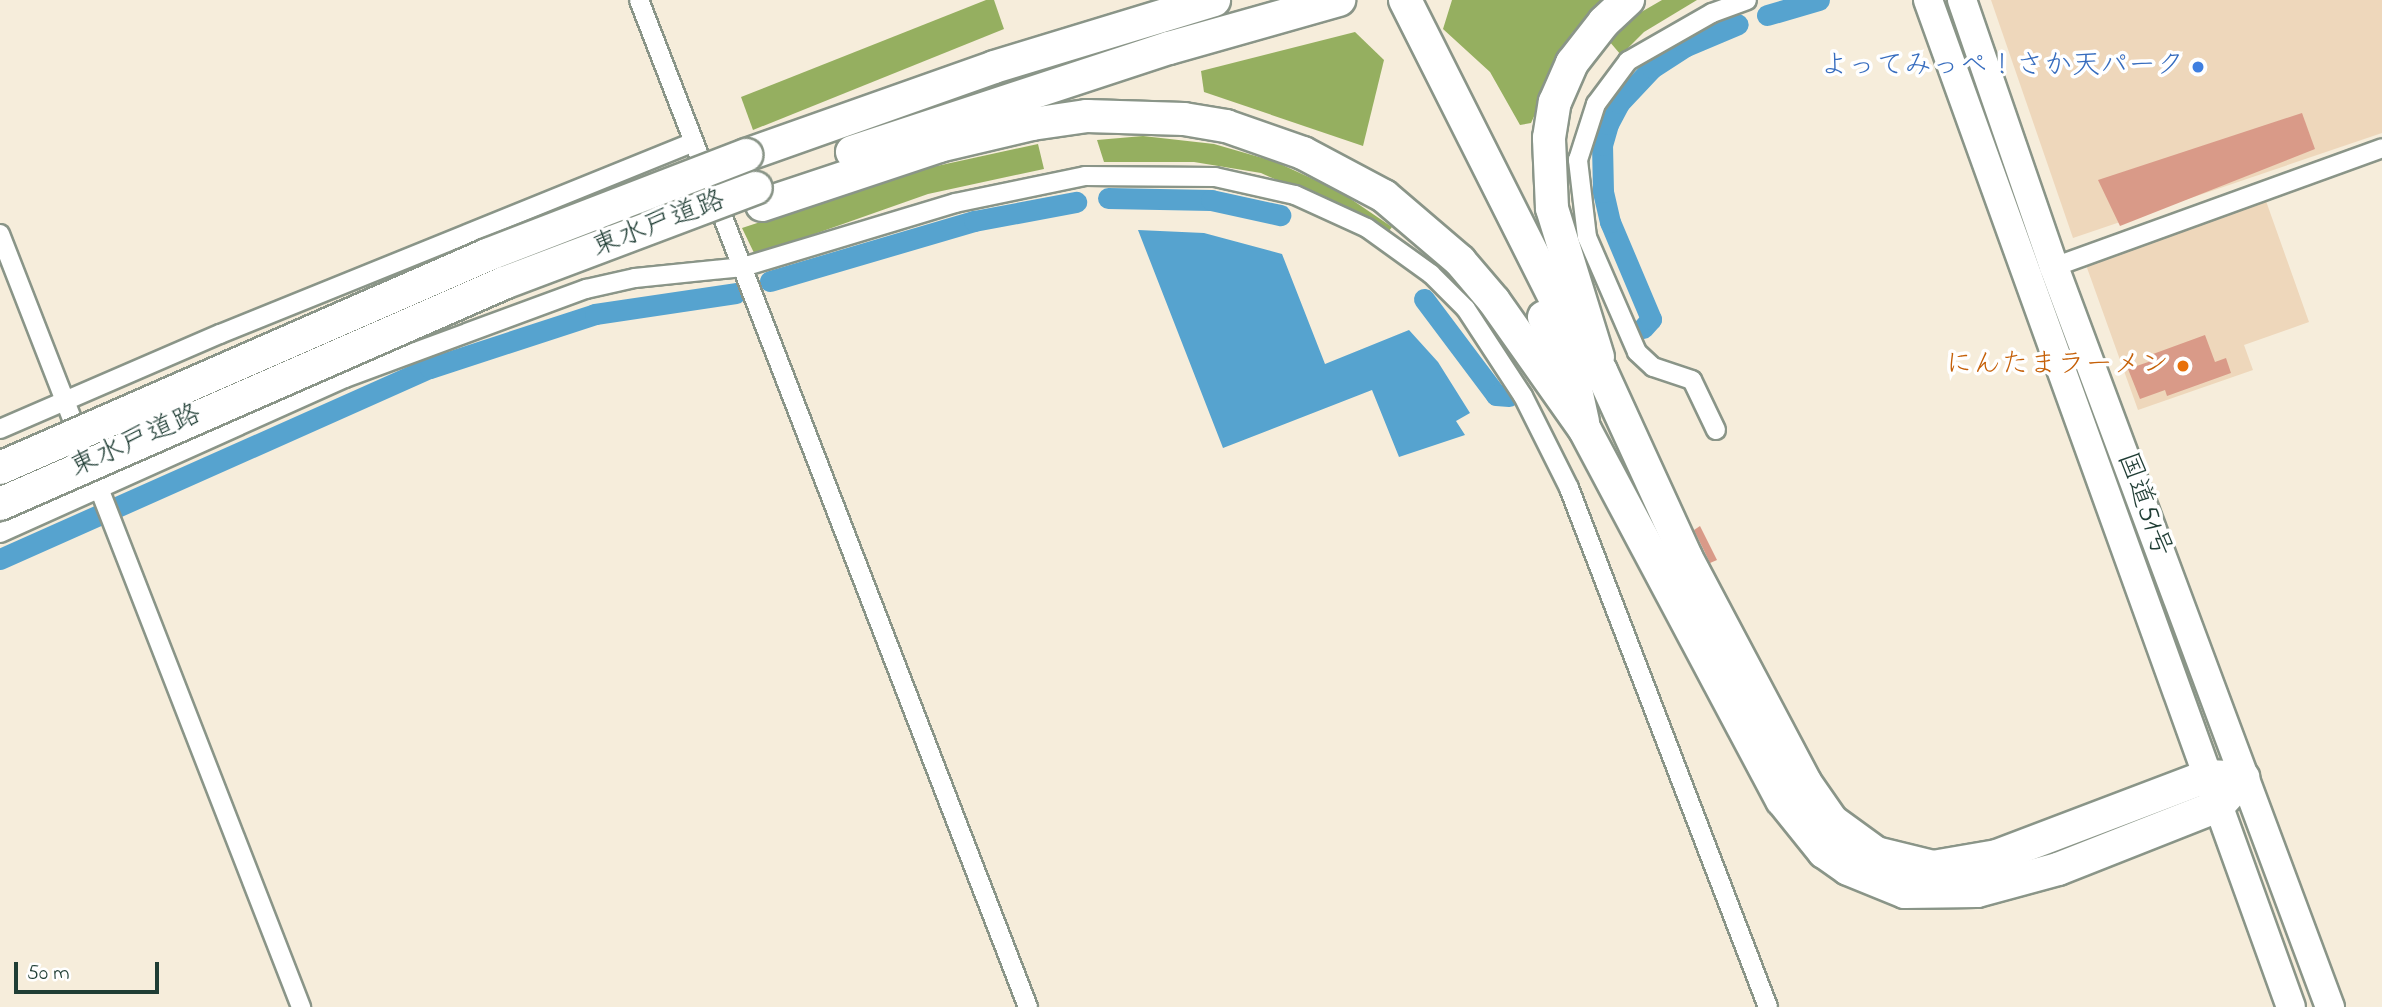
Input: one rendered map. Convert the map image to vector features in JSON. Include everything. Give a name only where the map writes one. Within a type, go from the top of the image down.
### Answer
[{"type":"highway","points":[[917,93],[990,57],[1151,0]]},
{"type":"highway","name":"東水戸道路","points":[[0,468],[475,260],[746,155],[917,93],[1214,0]]},
{"type":"highway","name":"東水戸道路","points":[[0,504],[505,283],[759,196],[928,124],[1339,0]]},
{"type":"highway","points":[[1385,0],[1573,376],[1585,430]]},
{"type":"highway","points":[[1405,0],[1569,326],[1601,371],[1686,557],[1805,782],[1832,821],[1855,840],[1902,863],[1933,867],[1962,864],[2045,840],[2208,776],[2242,778]]},
{"type":"highway","points":[[1601,371],[1588,314],[1552,208],[1548,146],[1555,102],[1572,64],[1604,22],[1628,0]]},
{"type":"highway","name":"国道51号","points":[[1928,0],[2291,1007]]},
{"type":"highway","name":"国道51号","points":[[1962,0],[2054,267],[2242,778],[2330,1007]]},
{"type":"highway","points":[[759,196],[939,146],[1032,124],[1133,114],[1226,126],[1346,173],[1424,227],[1494,301],[1585,430],[1782,800],[1824,852],[1849,869],[1905,892],[1977,891],[2058,869],[2218,806],[2242,778]]},
{"type":"street","points":[[639,0],[1027,1007]]},
{"type":"street","points":[[1716,430],[1692,380],[1653,367],[1637,352],[1587,237],[1578,160],[1596,104],[1628,61],[1712,13],[1747,0]]},
{"type":"street","points":[[0,429],[65,399],[694,142]]},
{"type":"street","points":[[2054,267],[2382,148]]},
{"type":"street","points":[[0,533],[100,494],[370,368],[586,289],[635,278],[743,267],[955,203],[1085,176],[1174,174],[1249,183],[1332,209],[1397,247],[1466,309],[1493,345],[1550,442],[1768,1007]]},
{"type":"street","points":[[0,234],[301,1007]]},
{"type":"shaded area","name":"よってみっぺ！さか天パーク","points":[[1991,0],[2382,0],[2382,133],[2073,238]]},
{"type":"shaded area","points":[[2266,201],[2309,322],[2244,345],[2253,370],[2138,410],[2086,265]]},
{"type":"green space","points":[[986,0],[994,0],[1004,29],[753,130],[741,97]]},
{"type":"green space","points":[[1452,0],[1603,0],[1572,33],[1531,123],[1520,125],[1490,72],[1443,29]]},
{"type":"green space","points":[[1662,0],[1697,0],[1644,32],[1621,55],[1609,41],[1631,18]]},
{"type":"green space","points":[[1355,32],[1384,60],[1363,146],[1204,92],[1201,71]]},
{"type":"green space","points":[[1143,136],[1214,144],[1276,162],[1339,191],[1392,227],[1389,231],[1261,173],[1194,162],[1104,162],[1097,140]]},
{"type":"green space","points":[[1038,144],[1044,169],[928,194],[755,255],[742,228],[923,169]]},
{"type":"water","points":[[1138,230],[1204,233],[1282,254],[1325,364],[1409,330],[1438,362],[1470,413],[1456,421],[1465,435],[1399,457],[1372,390],[1223,448]]},
{"type":"building","points":[[2302,113],[2315,149],[2120,226],[2098,180]]},
{"type":"building","name":"にんたまラーメン","points":[[2205,335],[2215,362],[2226,358],[2231,373],[2167,396],[2165,390],[2140,399],[2128,369],[2154,360],[2153,354]]},
{"type":"building","points":[[1700,526],[1717,560],[1710,563],[1694,530]]},
{"type":"waterway","points":[[1767,15],[1819,0]]},
{"type":"waterway","points":[[1643,328],[1651,319],[1610,222],[1603,192],[1602,145],[1608,124],[1619,103],[1652,68],[1686,46],[1738,24]]},
{"type":"waterway","points":[[1108,198],[1211,200],[1280,215]]},
{"type":"waterway","points":[[770,281],[974,221],[1076,202]]},
{"type":"waterway","points":[[0,559],[430,368],[595,314],[735,293]]},
{"type":"waterway","points":[[1424,299],[1496,395],[1509,396]]},
{"type":"place","name":"よってみっぺ！さか天パーク","points":[[2198,67]]},
{"type":"place","name":"にんたまラーメン","points":[[2183,366]]}]
